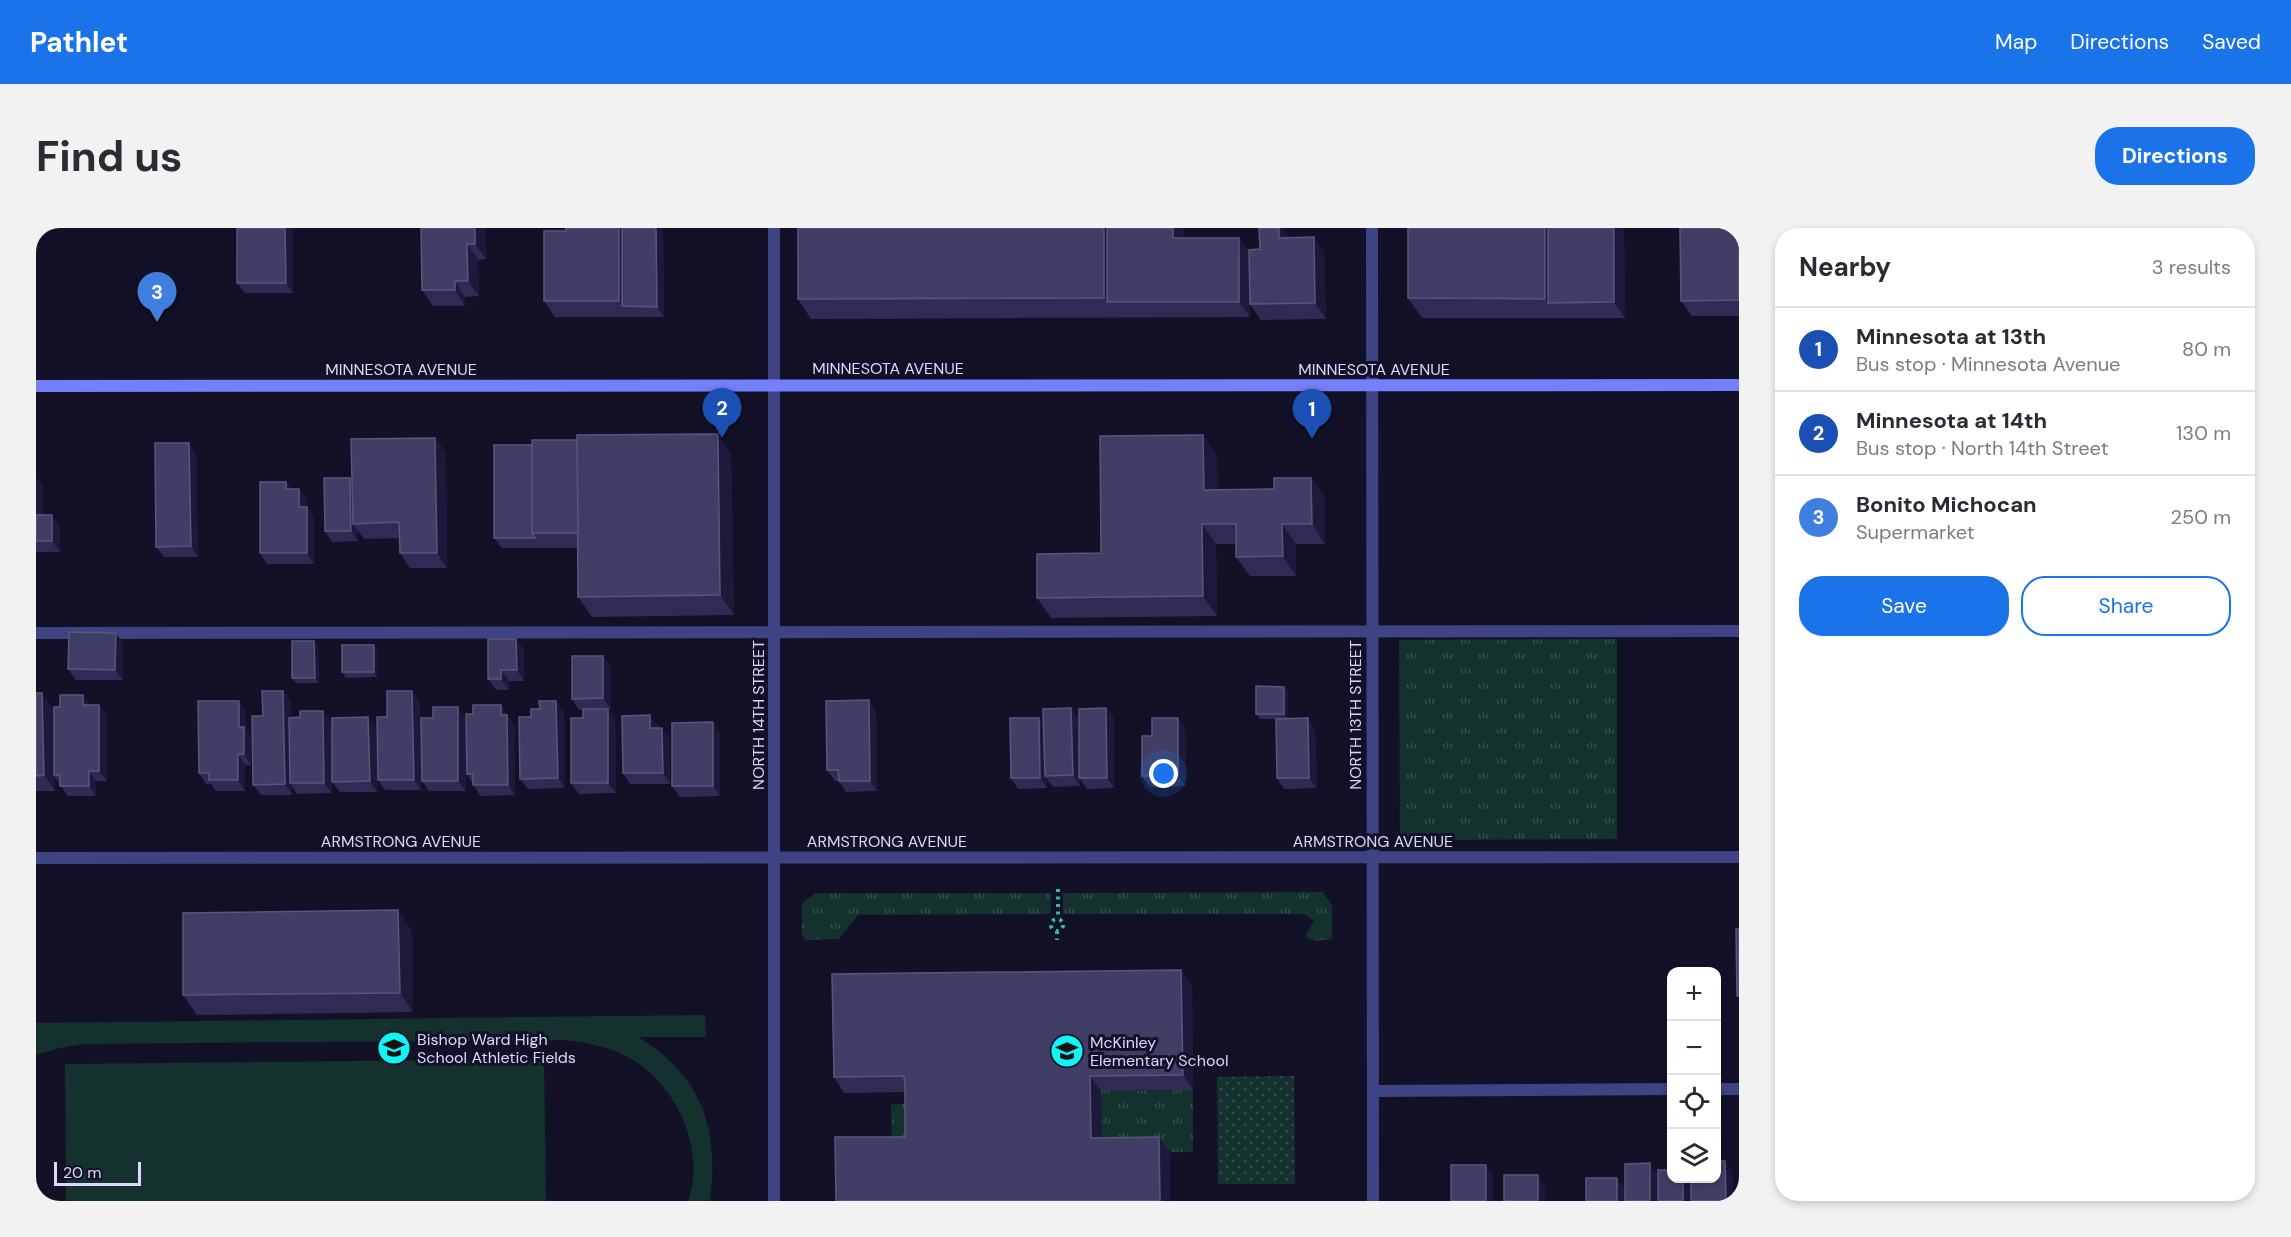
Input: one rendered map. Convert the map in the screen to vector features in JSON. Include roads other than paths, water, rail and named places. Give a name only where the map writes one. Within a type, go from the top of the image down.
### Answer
[{"type":"main road","name":"MINNESOTA AVENUE","points":[[36,386],[1739,385]]},
{"type":"street","name":"NORTH 14TH STREET","points":[[774,228],[774,1201]]},
{"type":"street","name":"NORTH 13TH STREET","points":[[1372,228],[1373,1201]]},
{"type":"street","points":[[36,633],[1739,631]]},
{"type":"street","name":"ARMSTRONG AVENUE","points":[[36,858],[1739,857]]},
{"type":"street","points":[[1373,1091],[1667,1089]]},
{"type":"street","points":[[1721,1089],[1739,1089]]},
{"type":"place","name":"Bonito Michocan","points":[[157,322]]},
{"type":"place","name":"Minnesota at 14th","points":[[722,438]]},
{"type":"place","name":"Minnesota at 13th","points":[[1312,439]]},
{"type":"place","name":"Bishop Ward High School Athletic Fields","points":[[394,1048]]},
{"type":"place","name":"McKinley Elementary School","points":[[1067,1051]]}]
